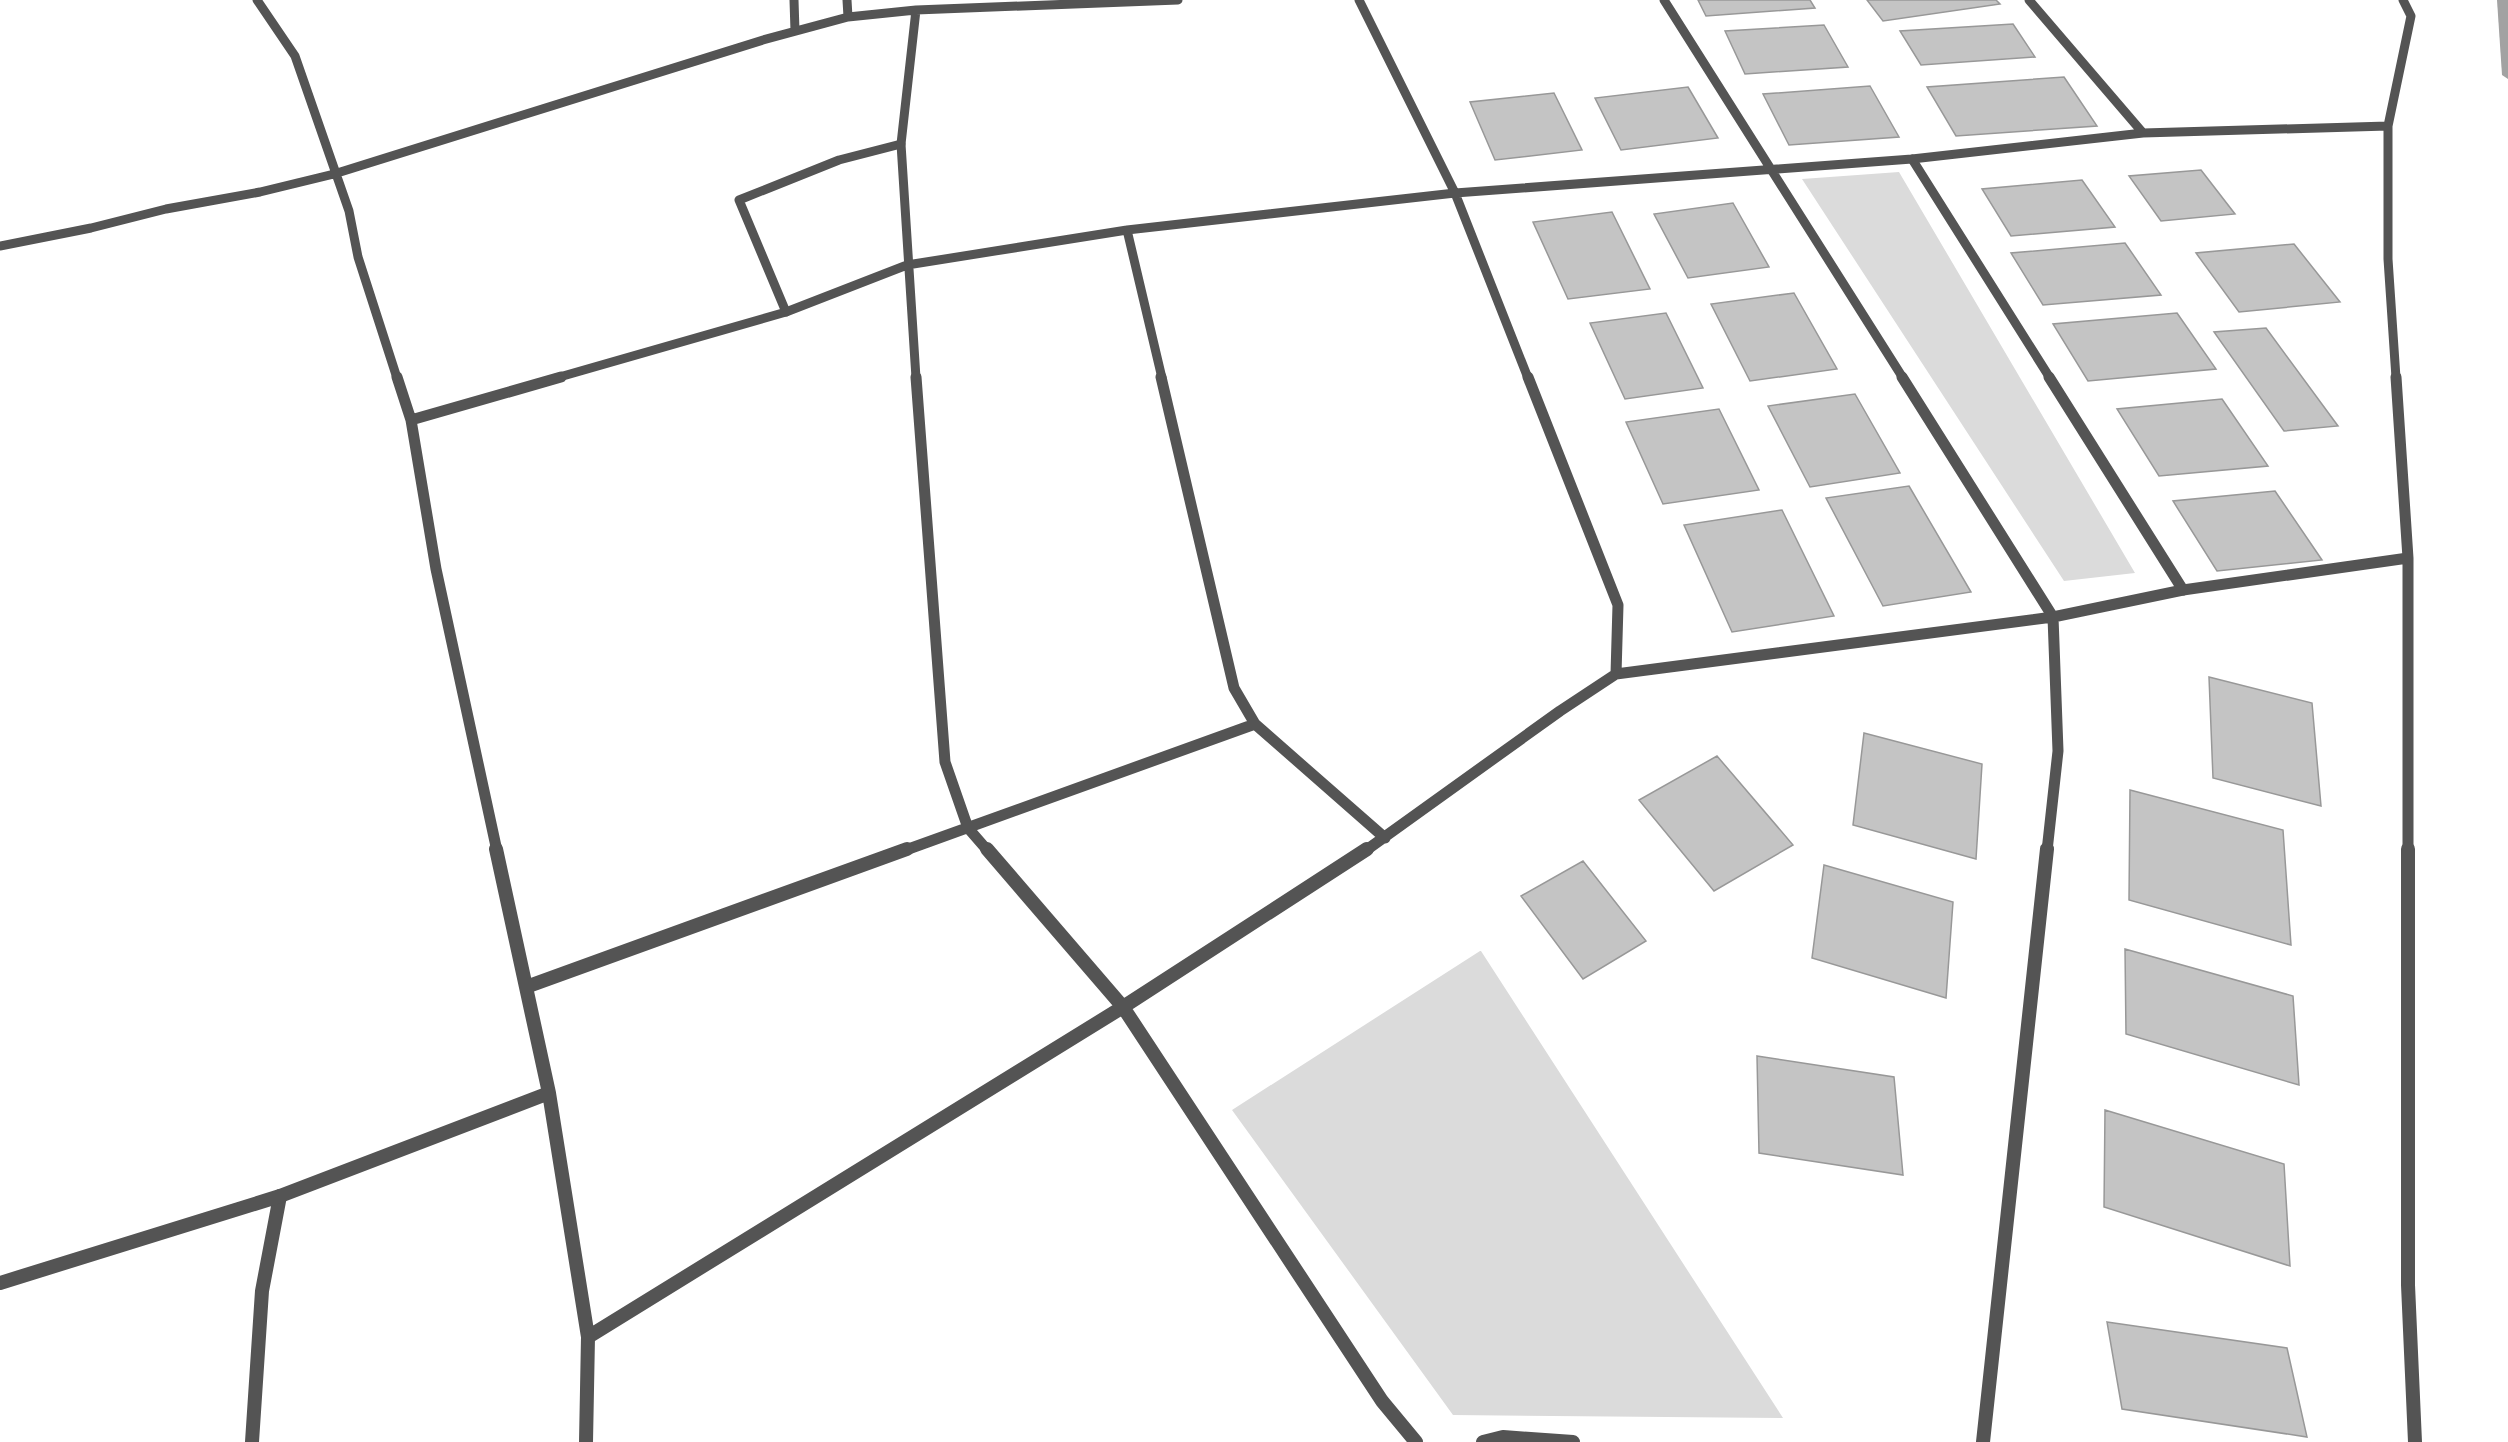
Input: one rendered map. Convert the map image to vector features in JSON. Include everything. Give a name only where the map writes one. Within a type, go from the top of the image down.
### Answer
[{"type":"street","points":[[257,0],[295,56],[334,174],[349,211],[358,257],[411,420],[436,568],[549,1093],[588,1337],[586,1442]]},
{"type":"street","points":[[794,0],[795,31]]},
{"type":"street","points":[[847,0],[848,17]]},
{"type":"street","points":[[0,246],[91,228],[166,209],[261,192],[334,174],[795,31],[848,17],[916,10],[1178,0]]},
{"type":"street","points":[[1359,0],[1455,193],[1618,605],[1616,674]]},
{"type":"street","points":[[1664,0],[2053,617],[2058,751],[1983,1442]]},
{"type":"street","points":[[2029,0],[2144,133]]},
{"type":"street","points":[[2403,0],[2411,16],[2388,126],[2388,259],[2408,558],[2408,1285],[2415,1442]]},
{"type":"street","points":[[916,10],[901,144],[907,265],[945,762],[968,828],[1123,1007],[1382,1401],[1416,1442]]},
{"type":"street","points":[[411,420],[786,312],[907,265],[1127,230],[1455,193],[1912,159],[2144,133],[2388,126]]},
{"type":"street","points":[[786,312],[739,200],[839,160],[901,144]]},
{"type":"street","points":[[1912,159],[2183,590]]},
{"type":"street","points":[[1127,230],[1234,688],[1255,724],[1385,838]]},
{"type":"street","points":[[588,1337],[1123,1007],[1385,838],[1560,711],[1616,674],[2053,617],[2183,590],[2408,558]]},
{"type":"street","points":[[526,987],[1255,724]]},
{"type":"street","points":[[0,1283],[280,1196],[549,1093]]},
{"type":"street","points":[[252,1442],[262,1291],[280,1196]]},
{"type":"street","points":[[1483,1442],[1503,1437],[1573,1442]]},
{"type":"shaded area","points":[[1899,172],[2135,573],[2064,581],[1802,179]]},
{"type":"shaded area","points":[[1480,951],[1783,1418],[1453,1415],[1232,1110]]},
{"type":"building","points":[[1698,0],[1810,0],[1815,8],[1706,16]]},
{"type":"building","points":[[1867,0],[1996,0],[2000,4],[1883,21]]},
{"type":"building","points":[[2013,24],[2035,57],[1921,65],[1900,31]]},
{"type":"building","points":[[1824,25],[1848,67],[1745,74],[1725,31]]},
{"type":"building","points":[[2064,77],[2097,126],[1956,136],[1927,87]]},
{"type":"building","points":[[1870,86],[1899,137],[1789,145],[1763,94]]},
{"type":"building","points":[[1688,87],[1718,138],[1621,150],[1595,98]]},
{"type":"building","points":[[1554,93],[1582,150],[1495,160],[1470,102]]},
{"type":"building","points":[[2201,170],[2235,214],[2161,221],[2129,176]]},
{"type":"building","points":[[2082,180],[2115,227],[2011,236],[1982,189]]},
{"type":"building","points":[[1733,203],[1769,267],[1688,278],[1654,214]]},
{"type":"building","points":[[1612,212],[1650,289],[1568,299],[1533,222]]},
{"type":"building","points":[[2125,243],[2161,295],[2043,305],[2011,253]]},
{"type":"building","points":[[2294,244],[2340,302],[2239,312],[2196,253]]},
{"type":"building","points":[[1794,293],[1837,369],[1750,381],[1711,304]]},
{"type":"building","points":[[1666,313],[1703,388],[1625,399],[1590,323]]},
{"type":"building","points":[[2177,313],[2216,369],[2088,381],[2053,324]]},
{"type":"building","points":[[2266,328],[2338,426],[2284,431],[2214,332]]},
{"type":"building","points":[[1855,394],[1900,473],[1810,487],[1768,406]]},
{"type":"building","points":[[2222,399],[2268,466],[2159,476],[2117,409]]},
{"type":"building","points":[[1719,409],[1759,490],[1663,504],[1626,422]]},
{"type":"building","points":[[1909,486],[1971,592],[1883,606],[1826,498]]},
{"type":"building","points":[[2275,491],[2322,560],[2217,571],[2173,501]]},
{"type":"building","points":[[1782,510],[1834,616],[1732,632],[1684,525]]},
{"type":"building","points":[[2209,677],[2312,703],[2321,806],[2213,778]]},
{"type":"building","points":[[1864,733],[1982,764],[1976,859],[1853,825]]},
{"type":"building","points":[[1717,756],[1793,845],[1714,891],[1639,800]]},
{"type":"building","points":[[2130,790],[2283,830],[2291,945],[2129,900]]},
{"type":"building","points":[[1583,861],[1646,941],[1583,979],[1521,896]]},
{"type":"building","points":[[1824,865],[1953,902],[1946,998],[1812,958]]},
{"type":"building","points":[[2125,949],[2293,996],[2299,1085],[2126,1034]]},
{"type":"building","points":[[1757,1056],[1894,1077],[1903,1175],[1759,1153]]},
{"type":"building","points":[[2105,1110],[2284,1164],[2290,1266],[2104,1207]]},
{"type":"building","points":[[2107,1322],[2287,1348],[2307,1437],[2122,1409]]},
{"type":"waterway","points":[[2503,0],[2508,75]]}]
